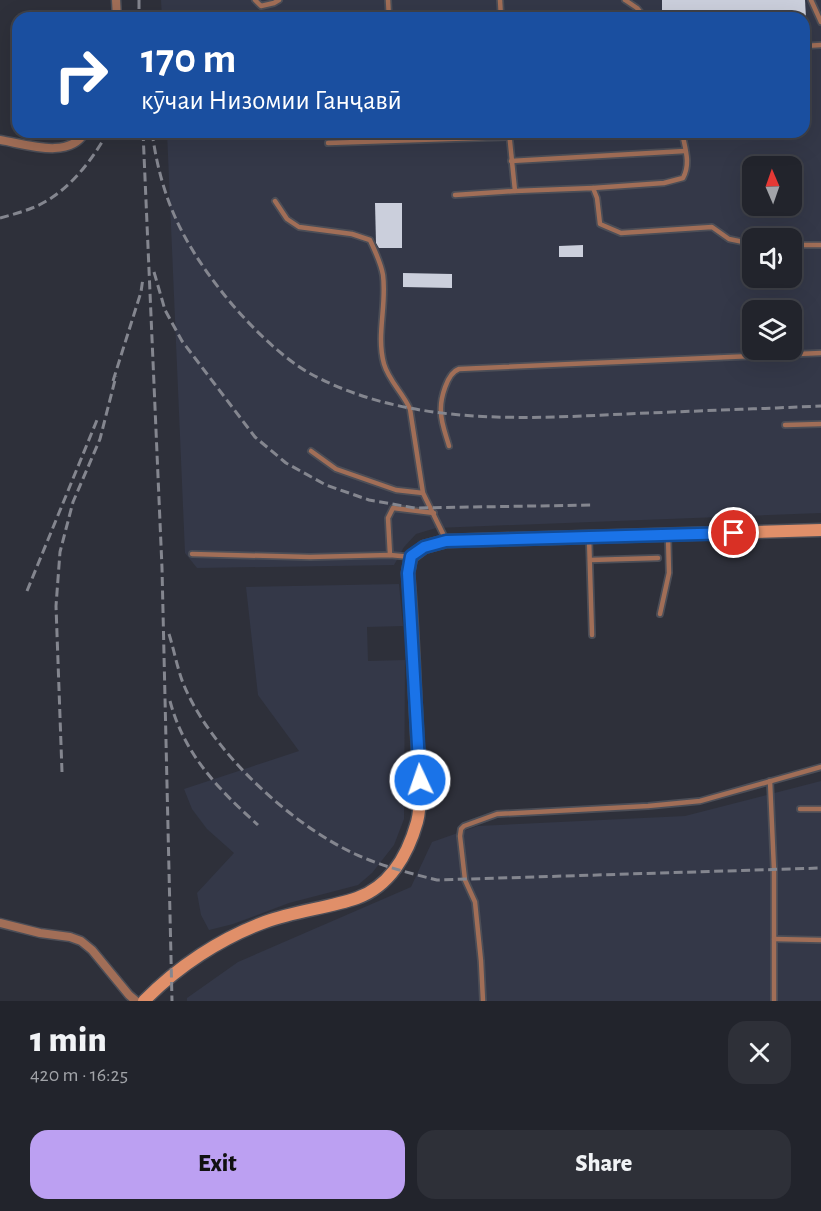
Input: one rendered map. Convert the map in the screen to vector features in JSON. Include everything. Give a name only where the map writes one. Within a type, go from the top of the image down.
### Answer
[{"type":"main road","points":[[144,1001],[191,962],[226,939],[266,922],[358,897],[377,888],[396,870],[417,821],[420,780],[408,573],[411,556],[424,547],[446,541],[821,530]]},
{"type":"street","points":[[0,140],[51,148],[76,144],[80,138]]},
{"type":"street","points":[[0,923],[81,941],[92,950],[136,1001]]},
{"type":"lane","points":[[255,0],[261,6],[279,0]]},
{"type":"lane","points":[[625,0],[640,12]]},
{"type":"lane","points":[[811,0],[821,22]]},
{"type":"lane","points":[[328,143],[441,138]]},
{"type":"lane","points":[[509,138],[515,191]]},
{"type":"lane","points":[[455,195],[664,183],[683,178],[687,171],[688,160],[683,138]]},
{"type":"lane","points":[[511,160],[685,151]]},
{"type":"lane","points":[[593,188],[597,198],[600,224],[621,233],[712,227],[729,239],[742,242]]},
{"type":"lane","points":[[275,201],[287,219],[299,227],[352,234],[370,240],[383,276],[381,341],[383,362],[387,373],[404,396],[410,409],[423,493],[446,541]]},
{"type":"lane","points":[[802,245],[821,245]]},
{"type":"lane","points":[[449,446],[441,406],[448,378],[453,371],[459,369],[821,353]]},
{"type":"lane","points":[[786,426],[821,424]]},
{"type":"lane","points":[[311,451],[336,469],[396,490],[423,493]]},
{"type":"lane","points":[[390,555],[388,518],[393,508],[434,513]]},
{"type":"lane","points":[[660,614],[669,573],[668,535]]},
{"type":"lane","points":[[589,537],[592,635]]},
{"type":"lane","points":[[192,554],[310,557],[411,556]]},
{"type":"lane","points":[[590,560],[658,558]]},
{"type":"lane","points":[[483,1001],[475,902],[465,879],[460,836],[464,826],[497,814],[700,801],[821,767]]},
{"type":"lane","points":[[770,782],[774,870],[774,1001]]},
{"type":"lane","points":[[800,809],[821,809]]},
{"type":"lane","points":[[774,939],[821,939]]},
{"type":"shaded area","points":[[161,0],[821,0],[821,513],[436,528],[416,534],[404,547],[394,565],[197,568],[185,553],[167,138],[810,138],[810,12],[162,12]]},
{"type":"shaded area","points":[[399,584],[403,626],[367,627],[368,661],[405,660],[404,819],[394,845],[372,873],[358,885],[289,903],[233,924],[209,930],[201,915],[197,893],[234,853],[207,829],[192,809],[184,789],[299,751],[258,695],[246,587]]},
{"type":"shaded area","points":[[821,781],[821,1001],[187,1001],[187,998],[238,962],[411,887],[432,842],[478,826],[685,816]]},
{"type":"building","points":[[662,0],[805,0],[806,12],[662,12]]},
{"type":"building","points":[[375,203],[402,203],[402,248],[379,248],[376,243]]},
{"type":"building","points":[[583,245],[583,257],[559,257],[559,246]]},
{"type":"building","points":[[403,273],[452,274],[452,288],[403,287]]},
{"type":"railway","points":[[139,0],[139,12]]},
{"type":"railway","points":[[0,218],[32,208],[56,195],[85,166],[104,138]]},
{"type":"railway","points":[[143,138],[162,568],[172,1001]]},
{"type":"railway","points":[[153,138],[161,177],[175,217],[195,254],[222,292],[251,326],[287,358],[311,374],[348,391],[386,403],[426,411],[506,417],[821,406]]},
{"type":"railway","points":[[154,272],[165,310],[182,341],[255,437],[286,463],[326,485],[369,500],[415,508],[593,505]]},
{"type":"railway","points":[[113,381],[141,292],[143,278]]},
{"type":"railway","points":[[62,772],[56,606],[60,552],[73,502],[100,439],[116,376]]},
{"type":"railway","points":[[27,591],[97,420]]},
{"type":"railway","points":[[169,634],[183,683],[195,708],[232,759],[279,804],[304,824],[330,841],[375,862],[437,880],[821,868]]},
{"type":"railway","points":[[170,701],[176,720],[193,754],[216,784],[258,825]]},
{"type":"route","points":[[420,780],[408,573],[411,556],[424,547],[446,541],[734,533]]}]
